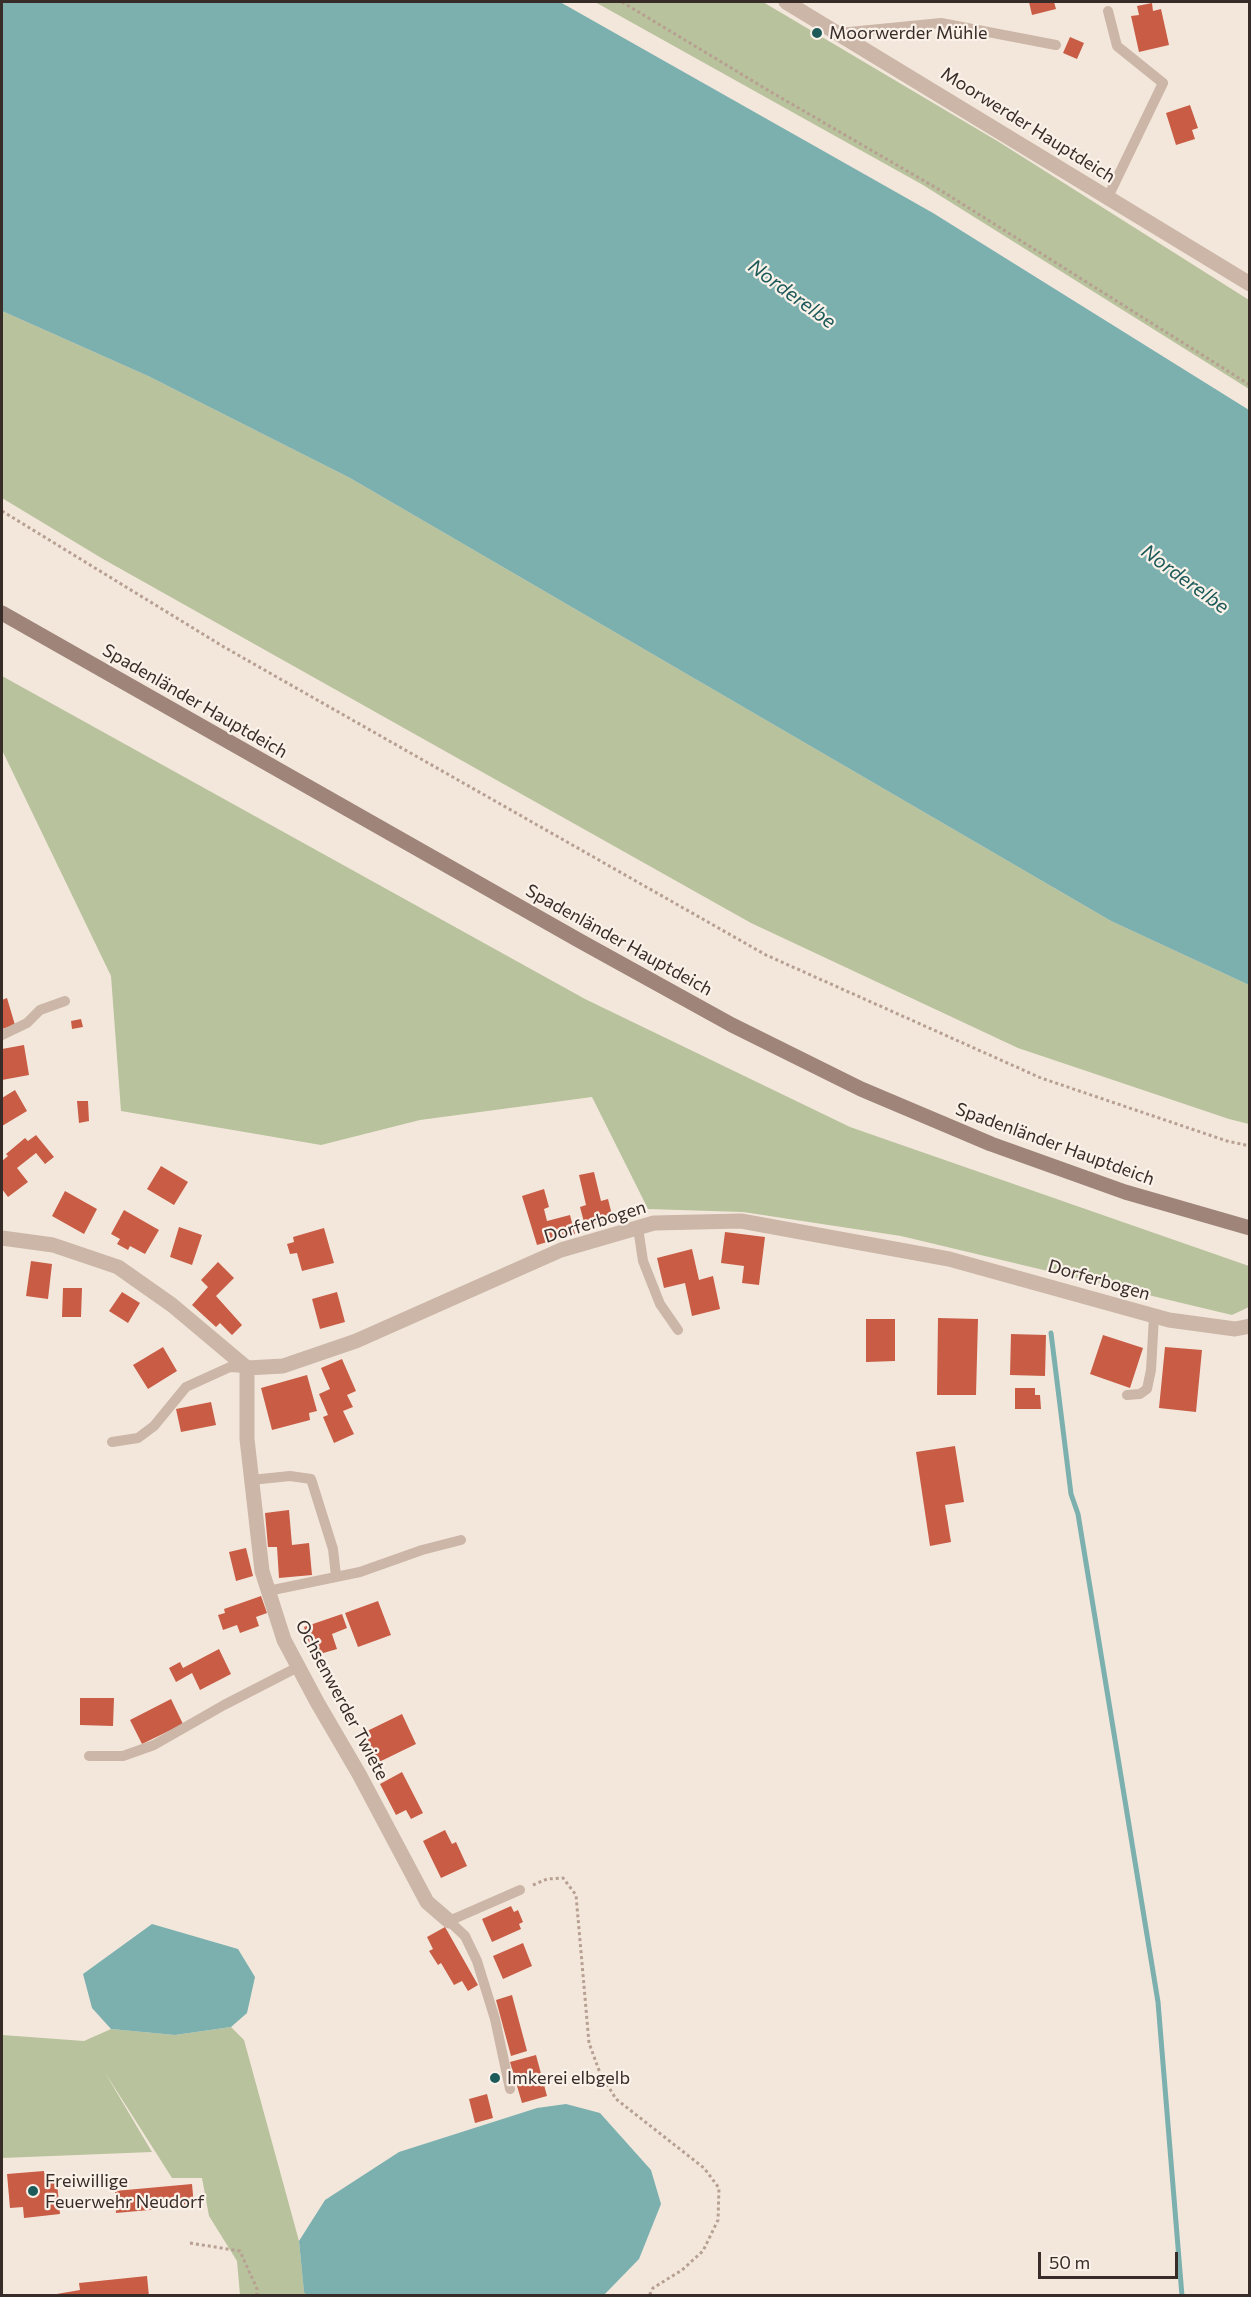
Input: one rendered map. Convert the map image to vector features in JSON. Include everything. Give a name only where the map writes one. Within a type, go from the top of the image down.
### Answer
[{"type":"street","name":"Moorwerder Hauptdeich","points":[[786,2],[1250,284]]},
{"type":"street","name":"Spadenländer Hauptdeich","points":[[2,613],[580,942],[732,1025],[861,1089],[991,1144],[1125,1192],[1250,1228]]},
{"type":"street","name":"Dorferbogen","points":[[246,1368],[283,1366],[356,1341],[561,1250],[654,1223],[741,1221],[949,1259],[1169,1320],[1235,1329],[1250,1326]]},
{"type":"street","points":[[2,1238],[53,1245],[118,1267],[172,1305],[246,1368]]},
{"type":"street","name":"Ochsenwerder Twiete","points":[[246,1368],[247,1439],[262,1571],[284,1640],[316,1702],[359,1774],[428,1902],[450,1921]]},
{"type":"lane","points":[[1108,11],[1118,46],[1163,83],[1108,197]]},
{"type":"lane","points":[[839,33],[941,23],[1056,45]]},
{"type":"lane","points":[[2,1035],[27,1023],[40,1010],[65,1001]]},
{"type":"lane","points":[[638,1228],[643,1261],[660,1304],[678,1330]]},
{"type":"lane","points":[[1127,1395],[1140,1394],[1147,1389],[1154,1316]]},
{"type":"lane","points":[[112,1442],[138,1438],[154,1426],[186,1387],[230,1366],[246,1368]]},
{"type":"lane","points":[[251,1480],[290,1476],[311,1479],[333,1549],[336,1576]]},
{"type":"lane","points":[[268,1591],[360,1572],[422,1550],[461,1540]]},
{"type":"lane","points":[[89,1756],[123,1756],[154,1745],[224,1705],[298,1667]]},
{"type":"lane","points":[[510,2089],[495,2019],[477,1961],[465,1936],[450,1921],[520,1890]]},
{"type":"path","points":[[622,2],[945,193],[1250,385]]},
{"type":"path","points":[[2,511],[224,647],[766,955],[1041,1078],[1227,1141],[1250,1146]]},
{"type":"path","points":[[520,1890],[547,1879],[563,1878],[576,1895],[588,2043],[600,2073],[616,2099],[704,2168],[719,2188],[718,2220],[703,2251],[682,2270],[653,2288],[649,2295]]},
{"type":"path","points":[[190,2243],[240,2251],[257,2289],[257,2295]]},
{"type":"green space","points":[[595,2],[763,2],[999,142],[1249,300],[1249,389],[923,185]]},
{"type":"green space","points":[[2,311],[148,376],[350,478],[1111,921],[1249,985],[1249,1124],[1018,1048],[751,923],[103,559],[2,498]]},
{"type":"green space","points":[[2,676],[585,999],[850,1127],[1249,1266],[1249,1307],[1232,1315],[901,1236],[743,1212],[648,1209],[592,1097],[420,1120],[321,1145],[121,1111],[111,976],[2,750]]},
{"type":"green space","points":[[231,2027],[244,2040],[299,2241],[304,2291],[308,2295],[240,2295],[237,2261],[209,2216],[202,2178],[172,2178],[104,2071],[152,2152],[2,2158],[2,2035],[84,2041],[111,2029],[175,2035]]},
{"type":"water","name":"Norderelbe","points":[[2,2],[560,2],[933,213],[1249,410],[1249,985],[1111,921],[350,478],[148,376],[2,311]]},
{"type":"water","points":[[152,1924],[238,1949],[255,1977],[247,2013],[231,2027],[175,2035],[111,2029],[92,2008],[83,1974]]},
{"type":"water","points":[[566,2104],[600,2113],[651,2170],[661,2204],[639,2259],[604,2295],[308,2296],[304,2292],[299,2241],[325,2200],[399,2152],[537,2108]]},
{"type":"building","points":[[1029,2],[1054,2],[1056,9],[1032,15]]},
{"type":"building","points":[[1152,3],[1153,11],[1161,9],[1169,45],[1139,52],[1131,16],[1139,15],[1137,6]]},
{"type":"building","points":[[1070,37],[1084,43],[1077,59],[1063,53]]},
{"type":"building","points":[[1190,105],[1198,128],[1192,130],[1195,139],[1176,145],[1166,113]]},
{"type":"building","points":[[7,998],[15,1025],[2,1029],[2,1000]]},
{"type":"building","points":[[81,1019],[83,1027],[72,1029],[71,1021]]},
{"type":"building","points":[[24,1045],[29,1075],[2,1080],[2,1049]]},
{"type":"building","points":[[15,1090],[27,1111],[2,1126],[2,1098]]},
{"type":"building","points":[[77,1101],[88,1101],[89,1121],[79,1123]]},
{"type":"building","points":[[36,1135],[54,1157],[45,1164],[36,1153],[17,1168],[28,1182],[8,1197],[2,1189],[2,1161],[8,1156],[6,1154],[25,1138],[28,1141]]},
{"type":"building","points":[[161,1166],[188,1182],[174,1205],[147,1189]]},
{"type":"building","points":[[594,1172],[601,1201],[608,1199],[613,1219],[585,1226],[580,1207],[586,1205],[579,1175]]},
{"type":"building","points":[[544,1189],[549,1207],[544,1209],[547,1221],[570,1215],[575,1234],[537,1245],[522,1196]]},
{"type":"building","points":[[65,1191],[97,1209],[84,1234],[52,1216]]},
{"type":"building","points":[[124,1210],[159,1230],[145,1254],[130,1246],[128,1250],[117,1244],[120,1239],[111,1234]]},
{"type":"building","points":[[179,1227],[202,1235],[192,1265],[170,1257]]},
{"type":"building","points":[[324,1228],[334,1263],[302,1271],[297,1253],[290,1254],[287,1244],[294,1242],[293,1237]]},
{"type":"building","points":[[725,1232],[765,1237],[759,1285],[742,1283],[744,1266],[721,1263]]},
{"type":"building","points":[[692,1249],[699,1280],[713,1276],[720,1309],[692,1316],[685,1283],[664,1288],[657,1258]]},
{"type":"building","points":[[31,1261],[52,1264],[48,1299],[26,1296]]},
{"type":"building","points":[[218,1262],[234,1278],[216,1296],[242,1325],[232,1335],[220,1323],[216,1327],[192,1305],[208,1287],[201,1280]]},
{"type":"building","points":[[63,1288],[82,1288],[81,1317],[62,1317]]},
{"type":"building","points":[[122,1292],[140,1303],[128,1323],[109,1311]]},
{"type":"building","points":[[337,1292],[345,1322],[320,1329],[312,1299]]},
{"type":"building","points":[[938,1318],[978,1319],[976,1395],[937,1395]]},
{"type":"building","points":[[866,1319],[895,1319],[895,1361],[866,1362]]},
{"type":"building","points":[[1011,1334],[1046,1335],[1045,1376],[1010,1375]]},
{"type":"building","points":[[1103,1335],[1143,1348],[1130,1388],[1090,1374]]},
{"type":"building","points":[[163,1347],[177,1371],[148,1389],[133,1365]]},
{"type":"building","points":[[1165,1347],[1202,1350],[1196,1412],[1159,1408]]},
{"type":"building","points":[[342,1359],[356,1391],[347,1395],[353,1407],[343,1411],[354,1434],[334,1443],[323,1417],[328,1415],[319,1394],[330,1389],[321,1368]]},
{"type":"building","points":[[307,1375],[317,1411],[309,1413],[310,1420],[272,1430],[261,1388]]},
{"type":"building","points":[[1015,1388],[1035,1388],[1035,1395],[1040,1395],[1041,1409],[1015,1409]]},
{"type":"building","points":[[211,1402],[216,1425],[181,1432],[176,1409]]},
{"type":"building","points":[[955,1446],[964,1502],[945,1505],[951,1542],[930,1546],[916,1452]]},
{"type":"building","points":[[289,1510],[292,1545],[309,1543],[312,1575],[279,1578],[277,1547],[268,1547],[265,1513]]},
{"type":"building","points":[[246,1548],[253,1576],[236,1581],[229,1552]]},
{"type":"building","points":[[261,1596],[267,1613],[256,1617],[259,1626],[240,1633],[237,1625],[223,1630],[218,1615],[225,1613],[224,1609]]},
{"type":"building","points":[[378,1601],[391,1635],[358,1647],[345,1613]]},
{"type":"building","points":[[342,1614],[347,1628],[332,1634],[337,1649],[313,1656],[304,1627]]},
{"type":"building","points":[[219,1649],[231,1674],[200,1690],[192,1673],[176,1682],[169,1668],[180,1662],[183,1668]]},
{"type":"building","points":[[80,1698],[114,1698],[113,1726],[80,1725]]},
{"type":"building","points":[[171,1699],[183,1724],[142,1744],[130,1720]]},
{"type":"building","points":[[402,1714],[416,1744],[375,1764],[361,1734]]},
{"type":"building","points":[[402,1772],[423,1813],[411,1819],[406,1810],[396,1815],[380,1784]]},
{"type":"building","points":[[445,1830],[452,1844],[456,1842],[467,1866],[441,1878],[423,1841]]},
{"type":"building","points":[[511,1906],[514,1912],[518,1910],[523,1922],[519,1924],[521,1929],[492,1942],[482,1919]]},
{"type":"building","points":[[445,1927],[478,1985],[468,1991],[462,1981],[454,1985],[441,1963],[438,1965],[429,1951],[433,1949],[427,1937]]},
{"type":"building","points":[[523,1943],[532,1966],[503,1979],[493,1956]]},
{"type":"building","points":[[512,1995],[527,2051],[511,2056],[496,2000]]},
{"type":"building","points":[[536,2055],[547,2096],[522,2103],[510,2062]]},
{"type":"building","points":[[487,2094],[493,2118],[475,2123],[469,2099]]},
{"type":"building","name":"Freiwillige Feuerwehr Neudorf","points":[[44,2171],[44,2173],[56,2172],[60,2214],[24,2218],[23,2207],[10,2208],[7,2174]]},
{"type":"building","points":[[192,2184],[194,2206],[116,2213],[115,2191]]},
{"type":"building","points":[[147,2276],[149,2296],[45,2296],[80,2290],[79,2283]]},
{"type":"waterway","points":[[1051,1333],[1071,1494],[1078,1514],[1158,2002],[1182,2296]]},
{"type":"place","name":"Moorwerder Mühle","points":[[817,33]]},
{"type":"place","name":"Imkerei elbgelb","points":[[495,2078]]},
{"type":"place","name":"Freiwillige Feuerwehr Neudorf","points":[[33,2191]]}]
